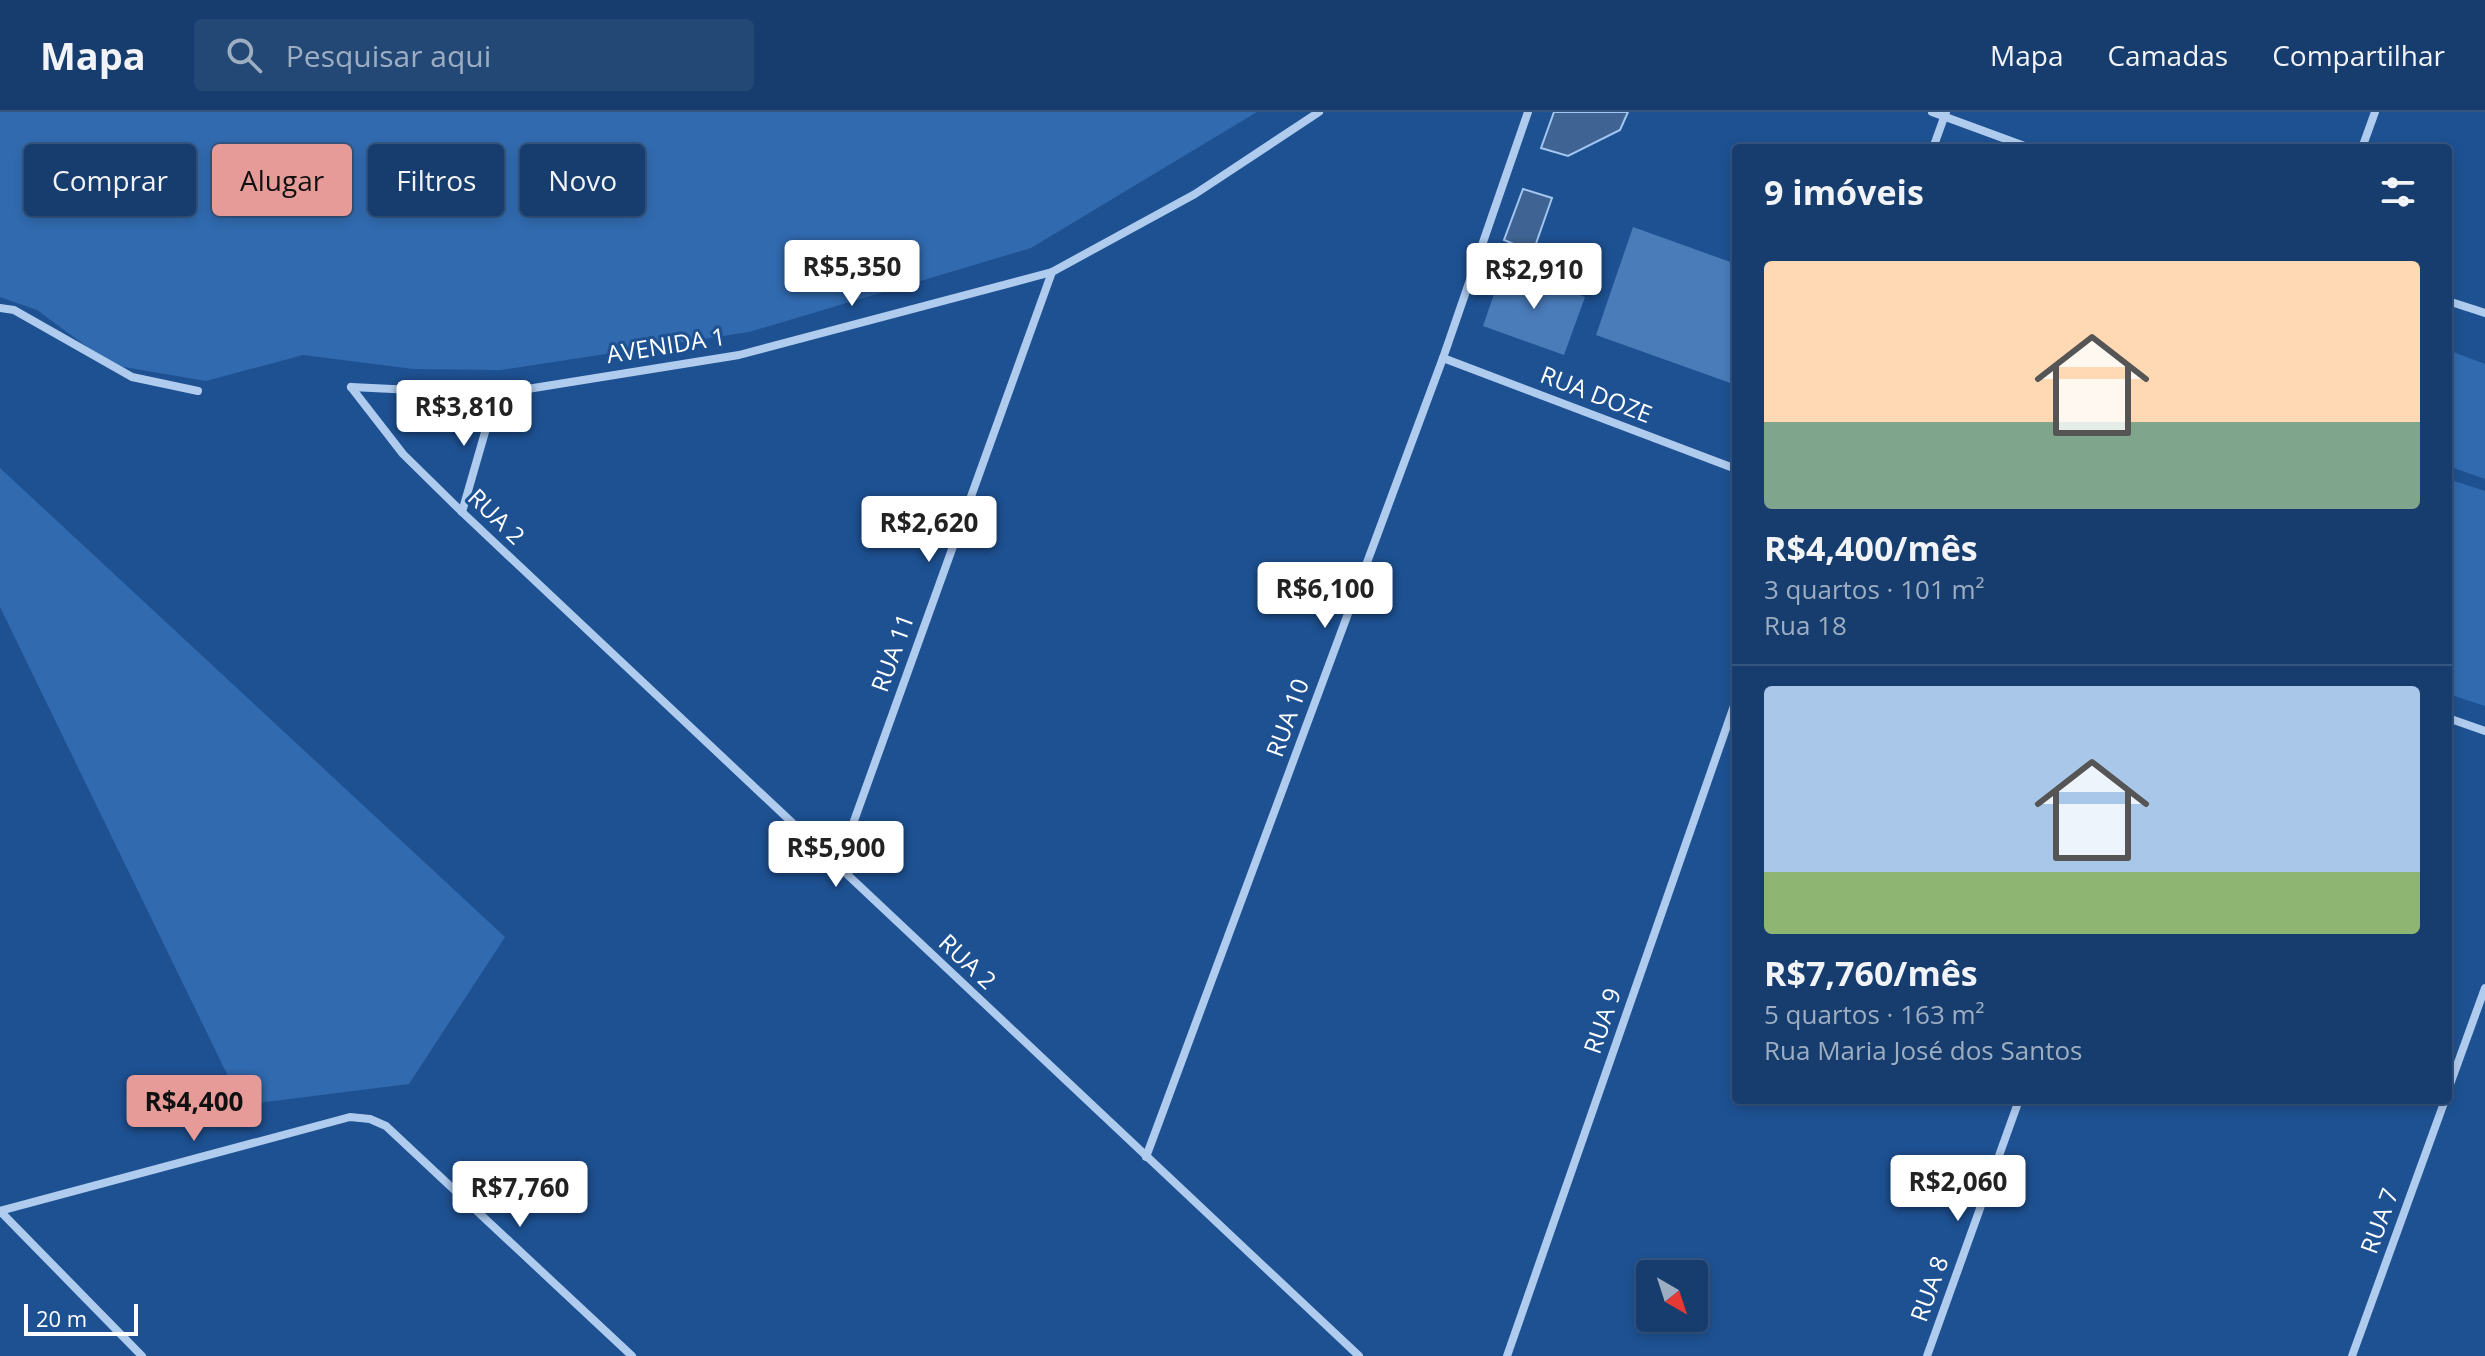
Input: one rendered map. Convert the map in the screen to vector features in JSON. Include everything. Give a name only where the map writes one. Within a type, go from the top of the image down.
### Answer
[{"type":"street","name":"AVENIDA 1","points":[[351,387],[496,394],[739,355],[1052,272],[1195,194],[1319,112]]},
{"type":"street","name":"RUA 10","points":[[1146,1157],[1443,358],[1528,112]]},
{"type":"street","points":[[1932,112],[1945,114],[2020,144]]},
{"type":"street","points":[[2363,144],[2375,112]]},
{"type":"street","points":[[1934,144],[1945,114]]},
{"type":"street","name":"RUA 11","points":[[837,868],[1052,272]]},
{"type":"street","points":[[2452,302],[2485,313]]},
{"type":"street","points":[[0,308],[14,310],[132,377],[198,391]]},
{"type":"street","name":"RUA DOZE","points":[[1443,358],[1732,467]]},
{"type":"street","name":"RUA 2","points":[[351,387],[403,454],[462,512],[1359,1356]]},
{"type":"street","points":[[462,512],[496,394]]},
{"type":"street","name":"RUA 9","points":[[1507,1356],[1732,711]]},
{"type":"street","points":[[2452,719],[2485,731]]},
{"type":"street","points":[[2452,1079],[2485,988]]},
{"type":"street","name":"RUA 8","points":[[1927,1356],[2018,1104]]},
{"type":"street","name":"RUA 7","points":[[2352,1356],[2444,1104]]},
{"type":"street","points":[[142,1356],[0,1211],[350,1117],[370,1119],[386,1126],[632,1356]]},
{"type":"shaded area","points":[[0,112],[1257,112],[1031,248],[749,332],[501,370],[413,369],[303,355],[206,381],[112,365],[37,310],[0,297]]},
{"type":"shaded area","points":[[1554,112],[1628,112],[1620,130],[1568,156],[1541,148]]},
{"type":"shaded area","points":[[1523,189],[1552,198],[1533,252],[1504,240]]},
{"type":"shaded area","points":[[2452,352],[2485,364],[2485,479],[2452,467]]},
{"type":"shaded area","points":[[0,468],[505,937],[409,1084],[242,1105],[0,607]]},
{"type":"shaded area","points":[[2452,480],[2485,491],[2485,706],[2452,695]]},
{"type":"building","points":[[1633,227],[1732,263],[1732,384],[1596,335]]},
{"type":"building","points":[[1504,265],[1585,297],[1564,355],[1483,326]]}]
